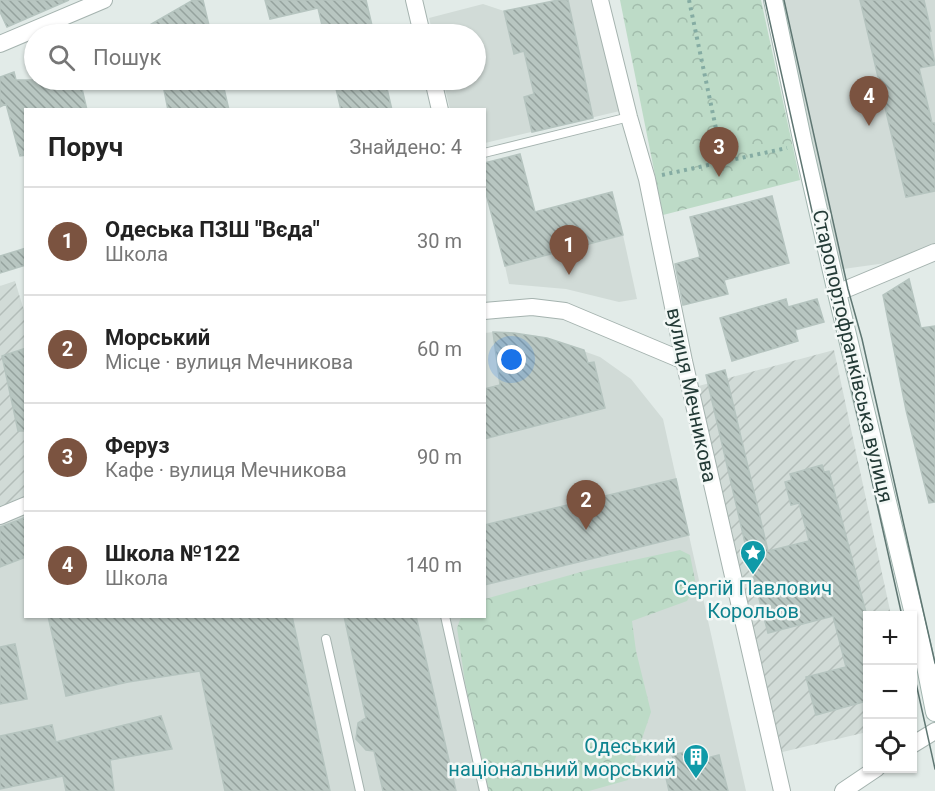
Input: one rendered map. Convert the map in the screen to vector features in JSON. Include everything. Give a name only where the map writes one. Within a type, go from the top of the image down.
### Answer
[{"type":"main road","name":"Старопортофранківська вулиця","points":[[773,0],[803,144],[924,656],[935,712]]},
{"type":"street","points":[[47,24],[104,0]]},
{"type":"street","points":[[414,0],[420,24]]},
{"type":"street","name":"вулиця Мечникова","points":[[600,0],[647,179],[684,361],[782,791]]},
{"type":"street","points":[[0,44],[24,34]]},
{"type":"street","points":[[435,90],[440,108]]},
{"type":"street","points":[[837,293],[935,252]]},
{"type":"street","points":[[486,311],[532,307],[565,311],[684,361]]},
{"type":"street","points":[[0,516],[24,506]]},
{"type":"street","points":[[917,742],[935,731]]},
{"type":"street","points":[[843,791],[870,773]]},
{"type":"lane","points":[[486,153],[629,117]]},
{"type":"lane","points":[[445,618],[484,791]]},
{"type":"lane","points":[[326,639],[360,791]]},
{"type":"path","points":[[689,0],[723,162]]},
{"type":"path","points":[[647,179],[803,144]]},
{"type":"shaded area","points":[[558,0],[599,0],[624,110],[486,143],[486,108],[450,108],[445,90],[486,90],[486,24],[430,24],[429,18],[483,4],[504,11]]},
{"type":"shaded area","points":[[776,0],[935,0],[935,251],[922,258],[836,270]]},
{"type":"shaded area","points":[[623,235],[637,299],[619,302],[566,289],[509,284],[505,266]]},
{"type":"shaded area","points":[[15,281],[24,310],[24,504],[0,515],[0,286]]},
{"type":"shaded area","points":[[486,333],[514,333],[547,338],[600,357],[631,379],[663,419],[746,791],[0,791],[0,520],[24,513],[24,618],[486,618]]},
{"type":"shaded area","points":[[834,350],[890,611],[863,611],[863,733],[774,754],[691,388]]},
{"type":"green space","points":[[620,0],[761,0],[800,180],[663,215]]},
{"type":"green space","points":[[680,550],[690,555],[696,585],[687,601],[632,621],[636,651],[651,712],[628,780],[589,791],[489,791],[465,682],[457,628],[461,618],[486,618],[486,599],[588,570]]},
{"type":"building","points":[[0,0],[69,0],[7,27],[0,12]]},
{"type":"building","points":[[193,0],[203,0],[209,24],[151,24]]},
{"type":"building","points":[[265,0],[366,0],[372,24],[322,24],[318,8],[270,19]]},
{"type":"building","points":[[568,0],[593,118],[532,132],[524,97],[534,94],[524,51],[514,54],[504,11]]},
{"type":"building","points":[[860,0],[924,0],[935,65],[919,68],[932,123],[935,123],[935,191],[906,197]]},
{"type":"building","points":[[14,72],[16,80],[24,80],[24,90],[82,90],[87,108],[24,108],[24,155],[20,156],[6,104],[0,107],[0,77]]},
{"type":"building","points":[[164,90],[224,90],[229,108],[168,108]]},
{"type":"building","points":[[336,90],[387,90],[392,108],[341,108]]},
{"type":"building","points":[[520,154],[535,212],[612,192],[623,235],[505,266],[486,194],[486,162]]},
{"type":"building","points":[[772,196],[789,263],[724,280],[728,294],[683,305],[675,264],[700,257],[690,217]]},
{"type":"building","points":[[24,249],[24,266],[0,273],[0,256]]},
{"type":"building","points":[[909,279],[921,328],[935,326],[935,502],[929,503],[906,410],[883,295]]},
{"type":"building","points":[[786,299],[788,307],[817,299],[824,322],[795,330],[798,341],[732,361],[720,318]]},
{"type":"building","points":[[493,332],[547,338],[584,350],[588,363],[594,362],[605,408],[486,438],[486,388],[500,385]]},
{"type":"building","points":[[24,349],[24,431],[18,431],[2,356]]},
{"type":"building","points":[[725,370],[768,551],[809,541],[799,503],[791,505],[785,482],[792,480],[790,474],[822,465],[824,472],[829,471],[866,611],[863,611],[863,702],[816,715],[806,677],[846,667],[833,616],[768,633],[706,375]]},
{"type":"building","points":[[676,479],[689,535],[486,585],[486,525]]},
{"type":"building","points":[[24,518],[24,558],[0,567],[0,527]]},
{"type":"building","points":[[48,618],[292,618],[330,791],[225,791],[200,671],[128,682],[66,696]]},
{"type":"building","points":[[344,618],[416,618],[456,791],[383,791],[374,751],[366,750],[356,739],[358,723],[366,718]]},
{"type":"building","points":[[15,644],[27,699],[0,704],[0,647]]},
{"type":"building","points":[[161,716],[172,749],[110,760],[114,791],[66,791],[63,776],[0,789],[0,736],[52,725],[56,742]]},
{"type":"building","name":"Одеський національний морський","points":[[701,748],[703,759],[719,755],[728,791],[669,791],[664,769],[675,766],[672,755]]},
{"type":"tram line","points":[[765,0],[901,611]]},
{"type":"tram line","points":[[784,0],[935,663]]},
{"type":"tram line","points":[[917,688],[935,769]]},
{"type":"place","name":"Школа №122","points":[[869,126]]},
{"type":"place","name":"Феруз","points":[[719,177]]},
{"type":"place","name":"Одеська ПЗШ \"Вєда\"","points":[[569,275]]},
{"type":"place","name":"Морський","points":[[586,530]]},
{"type":"place","name":"Сергій Павлович Корольов","points":[[753,576]]},
{"type":"place","name":"Одеський національний морський","points":[[696,780]]}]
